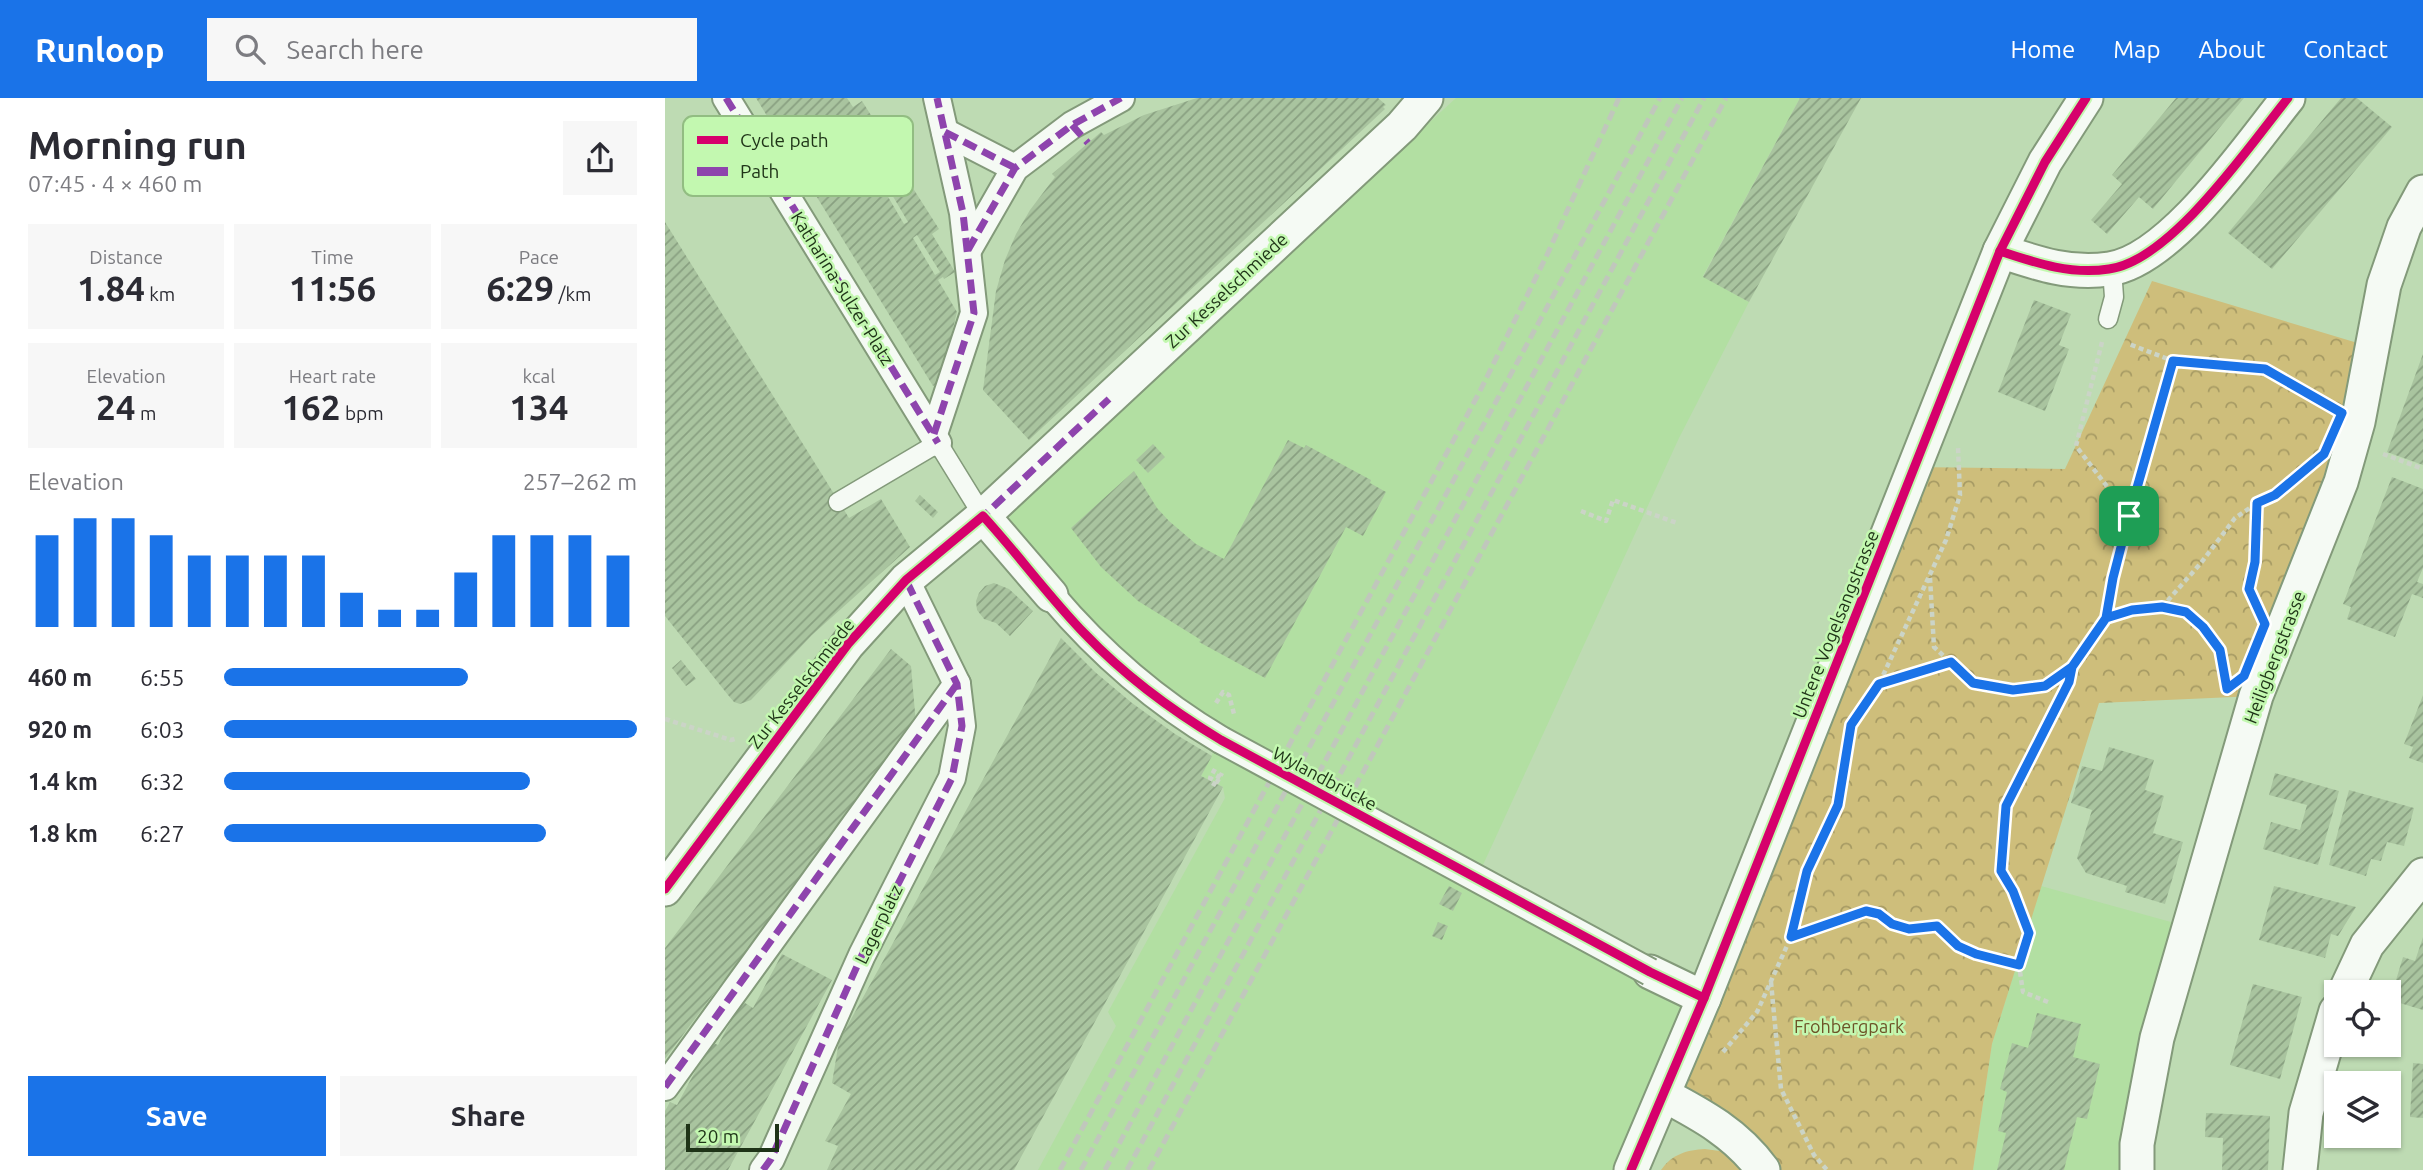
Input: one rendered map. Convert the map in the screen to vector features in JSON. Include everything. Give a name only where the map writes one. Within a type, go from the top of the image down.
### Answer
[{"type":"street","name":"Katharina-Sulzer-Platz","points":[[726,98],[737,116]]},
{"type":"street","points":[[936,438],[974,313],[968,250],[956,178],[937,98]]},
{"type":"street","points":[[968,250],[1015,168],[1080,134],[1121,98]]},
{"type":"street","name":"Zur Kesselschmiede","points":[[665,888],[848,644],[906,580],[983,516],[1402,127],[1426,98]]},
{"type":"street","name":"Untere Vogelsangstrasse","points":[[1631,1170],[1705,998],[2000,251],[2045,162],[2086,98]]},
{"type":"street","points":[[2000,251],[2069,271],[2112,269],[2135,260],[2166,240],[2189,220],[2288,98]]},
{"type":"street","points":[[945,132],[1015,168]]},
{"type":"street","name":"Heiligbergstrasse","points":[[2137,1170],[2137,1144],[2157,1038],[2256,696],[2341,482],[2355,432],[2384,285],[2404,227],[2423,192]]},
{"type":"street","name":"Katharina-Sulzer-Platz","points":[[787,196],[936,438]]},
{"type":"street","name":"Wylandbrücke","points":[[983,516],[1085,634],[1142,686],[1178,713],[1221,740],[1650,972],[1705,998]]},
{"type":"street","name":"Lagerplatz","points":[[769,1166],[862,955],[951,778],[962,726],[957,684],[906,580]]},
{"type":"street","points":[[665,1087],[957,684]]},
{"type":"street","points":[[2351,980],[2367,945],[2423,875]]},
{"type":"street","points":[[2300,1170],[2306,1113],[2324,1052]]},
{"type":"street","points":[[1664,1095],[1715,1122],[1755,1158],[1763,1170]]},
{"type":"lane","points":[[2108,319],[2114,297],[2112,269]]},
{"type":"lane","points":[[838,502],[936,438]]},
{"type":"lane","name":"Katharina-Sulzer-Platz","points":[[936,438],[983,516]]},
{"type":"path","points":[[2108,319],[2076,446],[2129,516]]},
{"type":"path","points":[[2129,344],[2173,361],[2265,369],[2355,432],[2423,469]]},
{"type":"path","points":[[1930,577],[1934,646],[1973,683],[2013,690],[2045,686],[2072,667],[2106,618],[2129,516],[2173,361]]},
{"type":"path","points":[[1723,1052],[1757,1012],[1791,937],[1807,871],[1838,805],[1851,725],[1879,684],[1946,540],[1960,495],[1958,446]]},
{"type":"path","points":[[2162,607],[2201,563],[2235,518],[2275,495],[2314,462]]},
{"type":"path","points":[[1581,511],[1606,521],[1613,500],[1677,523]]},
{"type":"path","points":[[2257,503],[2255,562],[2249,589],[2260,612]]},
{"type":"path","points":[[2106,618],[2132,610],[2162,607],[2186,612],[2203,627],[2220,650],[2227,689]]},
{"type":"path","points":[[1879,684],[1951,662]]},
{"type":"path","points":[[2048,1002],[2023,992],[2019,965],[2029,933],[2013,891],[2001,871],[2006,806],[2069,682],[2072,667]]},
{"type":"path","points":[[1217,701],[1223,692],[1229,695]]},
{"type":"path","points":[[665,719],[731,740],[752,736],[775,740]]},
{"type":"path","points":[[1213,786],[1223,768]]},
{"type":"path","points":[[1791,937],[1866,911],[1879,914],[1892,924],[1909,929],[1937,926],[1958,946],[1976,954],[2019,965]]},
{"type":"path","points":[[1771,981],[1781,1089],[1814,1155],[1828,1170]]},
{"type":"shaded area","points":[[1456,98],[1800,98],[1703,276],[1749,302],[1679,438],[1477,878],[1704,998],[1631,1170],[1038,1170],[1116,1026],[1108,1012],[1225,798],[1223,787],[1201,776],[1224,732],[1154,684],[1090,625],[1009,525],[1011,507]]},
{"type":"shaded area","points":[[2041,886],[2189,927],[2137,1170],[1973,1170],[1992,1044]]},
{"type":"green space","name":"Frohbergpark","points":[[2152,281],[2371,347],[2256,696],[2099,703],[1992,1044],[1973,1170],[1763,1170],[1664,1095],[1913,467],[2065,469]]},
{"type":"green space","points":[[1705,1149],[1727,1152],[1745,1170],[1661,1170],[1680,1154]]},
{"type":"building","points":[[756,98],[847,98],[853,107],[862,101],[871,116],[767,116]]},
{"type":"building","points":[[1197,98],[1378,98],[1386,105],[1383,107],[1385,109],[1029,440],[983,390],[996,291],[1016,234],[1055,177],[1052,174],[1101,132],[1104,135],[1144,115]]},
{"type":"building","points":[[1800,98],[1861,98],[1749,302],[1703,277]]},
{"type":"building","points":[[2176,98],[2244,98],[2153,209],[2139,197],[2107,234],[2091,220],[2122,184],[2112,175]]},
{"type":"building","points":[[2341,98],[2357,98],[2392,127],[2272,269],[2228,233]]},
{"type":"building","points":[[913,188],[939,229],[932,234],[955,272],[938,280],[957,312],[940,382],[933,386],[816,196],[888,196],[904,224],[908,222],[893,196],[913,196]],"holes":[[[917,235],[940,272],[935,275],[913,238]]]},
{"type":"building","points":[[665,222],[849,518],[881,499],[910,547],[812,635],[751,700],[740,704],[728,695],[665,616]]},
{"type":"building","points":[[2034,300],[2071,314],[2059,345],[2069,349],[2045,411],[1998,392]]},
{"type":"building","points":[[2423,354],[2423,465],[2387,452]]},
{"type":"building","points":[[1288,440],[1304,448],[1306,445],[1371,480],[1370,483],[1386,492],[1363,536],[1346,527],[1265,678],[1199,642],[1201,640],[1138,601],[1101,567],[1071,528],[1134,471],[1157,508],[1169,521],[1196,544],[1224,559]]},
{"type":"building","points":[[1153,444],[1165,457],[1148,473],[1136,460]]},
{"type":"building","points":[[2392,477],[2423,489],[2423,568],[2417,582],[2423,584],[2423,598],[2412,594],[2395,637],[2347,619],[2351,607],[2343,604]]},
{"type":"building","points":[[920,495],[938,512],[933,518],[915,501]]},
{"type":"building","points":[[994,583],[1009,589],[1033,611],[1010,636],[996,623],[984,619],[977,610],[979,593],[985,586]]},
{"type":"building","points":[[1061,638],[1095,672],[1132,703],[1212,756],[1201,776],[1223,787],[1014,1170],[827,1170],[838,1146],[825,1141],[851,1094],[832,1083],[839,1041]]},
{"type":"building","points":[[891,649],[911,666],[916,724],[786,895],[788,897],[747,949],[750,952],[726,982],[724,980],[665,1059],[665,948]]},
{"type":"building","points":[[681,660],[696,679],[686,686],[672,668]]},
{"type":"building","points":[[2423,695],[2423,763],[2409,758],[2413,747],[2404,744]]},
{"type":"building","points":[[2109,747],[2154,760],[2145,790],[2164,796],[2153,833],[2183,842],[2165,904],[2125,892],[2127,886],[2086,873],[2077,858],[2092,810],[2071,803],[2082,766],[2102,771]]},
{"type":"building","points":[[2275,773],[2339,791],[2318,865],[2263,849],[2271,822],[2300,830],[2307,805],[2269,795]]},
{"type":"building","points":[[2349,790],[2414,808],[2404,846],[2387,842],[2381,861],[2371,859],[2366,876],[2329,865]]},
{"type":"building","points":[[1449,886],[1462,893],[1453,911],[1439,904]]},
{"type":"building","points":[[2274,886],[2356,907],[2338,936],[2331,934],[2325,958],[2259,940]]},
{"type":"building","points":[[1438,922],[1448,926],[1442,940],[1432,936]]},
{"type":"building","points":[[2423,937],[2423,1010],[2401,1003],[2401,980],[2396,980],[2403,957],[2415,961]]},
{"type":"building","points":[[782,954],[832,980],[728,1170],[665,1170],[665,1111],[670,1102],[677,1105],[711,1042],[718,1045],[742,1001],[753,1008]]},
{"type":"building","points":[[2253,984],[2302,997],[2280,1079],[2230,1065]]},
{"type":"building","points":[[2037,1013],[2081,1024],[2073,1057],[2100,1064],[2087,1119],[2077,1117],[2064,1170],[1997,1170],[2006,1133],[1998,1131],[2007,1092],[2000,1089],[2012,1043],[2028,1048]]},
{"type":"building","points":[[2413,1063],[2423,1064],[2423,1118],[2410,1117]]},
{"type":"building","points":[[2206,1113],[2270,1116],[2268,1170],[2222,1170],[2223,1138],[2205,1137]]},
{"type":"railway","points":[[1060,1170],[1479,393],[1546,257],[1619,98]]},
{"type":"railway","points":[[1081,1170],[1660,98]]},
{"type":"railway","points":[[1105,1170],[1682,98]]},
{"type":"railway","points":[[1127,1170],[1704,98]]},
{"type":"railway","points":[[1149,1170],[1726,98]]},
{"type":"marked path","points":[[726,98],[737,116]]},
{"type":"marked path","points":[[934,434],[974,313],[963,213],[937,98]]},
{"type":"marked path","points":[[968,250],[1015,168],[1072,125],[1121,98]]},
{"type":"marked path","points":[[1072,125],[1088,143]]},
{"type":"marked path","points":[[945,132],[1015,168]]},
{"type":"marked path","points":[[786,196],[938,443]]},
{"type":"marked path","points":[[978,521],[1109,399]]},
{"type":"marked path","points":[[763,1170],[771,1159],[862,955],[952,778],[962,726],[957,684],[906,580]]},
{"type":"marked path","points":[[665,1087],[957,684]]},
{"type":"cycle path","points":[[1631,1170],[1704,998],[2000,251],[2045,162],[2086,98]]},
{"type":"cycle path","points":[[2000,251],[2040,264],[2067,269],[2109,269],[2133,261],[2158,246],[2183,224],[2231,171],[2288,98]]},
{"type":"cycle path","points":[[665,889],[848,644],[906,580],[983,516],[1085,634],[1132,678],[1184,717],[1221,740],[1650,972],[1704,998]]},
{"type":"route","points":[[2129,516],[2106,618],[2072,667],[2045,686],[2013,690],[1973,683],[1951,662],[1879,684],[1851,725],[1838,805],[1807,871],[1791,937],[1866,911],[1879,914],[1892,924],[1909,929],[1937,926],[1958,946],[1976,954],[2019,965],[2029,933],[2013,891],[2001,871],[2006,806],[2069,682],[2072,667],[2106,618],[2132,610],[2162,607],[2186,612],[2203,627],[2220,650],[2227,689],[2244,676],[2265,624],[2249,589],[2255,562],[2257,503],[2275,495],[2324,454],[2342,413],[2265,369],[2173,361],[2129,516]]}]
